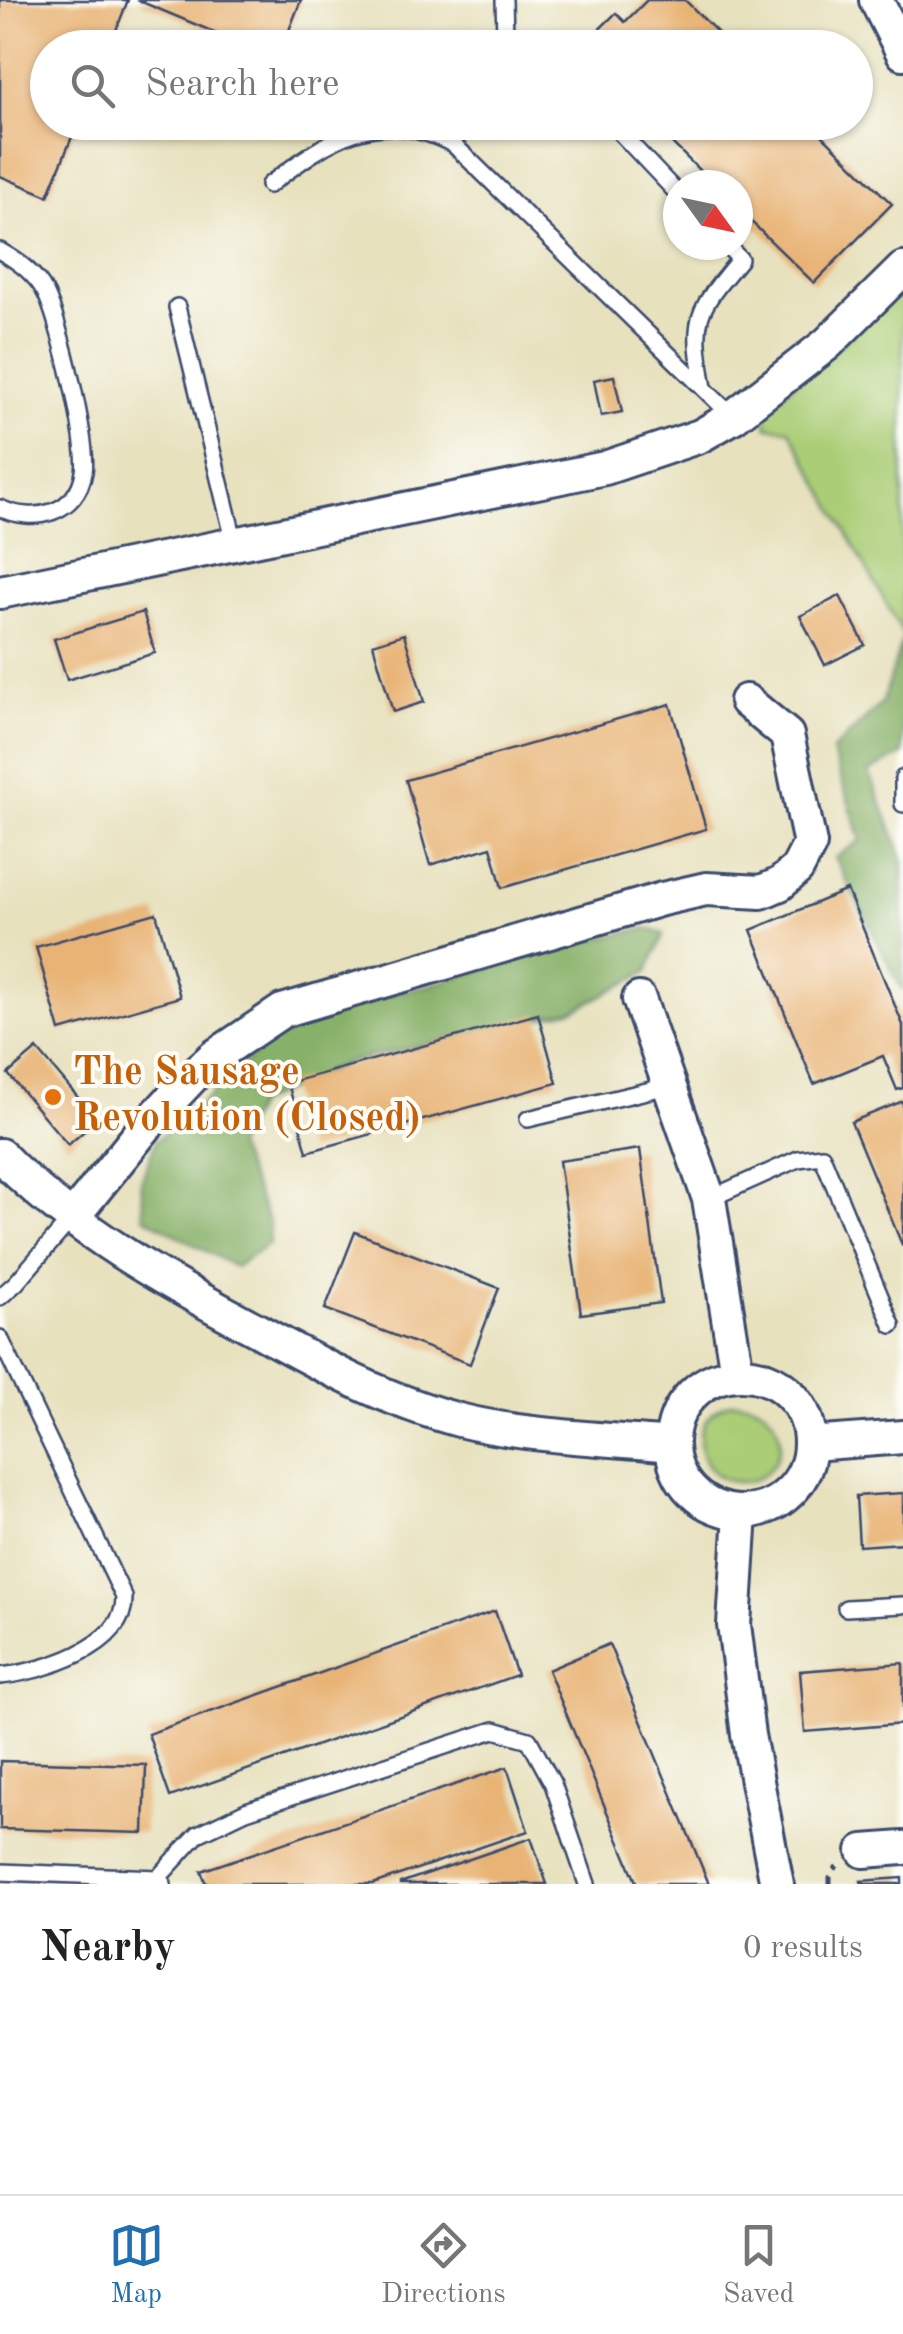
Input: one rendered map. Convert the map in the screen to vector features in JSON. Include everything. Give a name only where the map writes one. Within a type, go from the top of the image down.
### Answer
[{"type":"street","points":[[876,0],[903,53]]},
{"type":"street","points":[[0,592],[606,468],[700,436],[733,417],[828,344],[903,269]]},
{"type":"street","points":[[72,1218],[195,1074],[282,1011],[662,899],[706,889],[761,892],[780,884],[797,869],[810,844],[803,805],[787,735],[746,701]]},
{"type":"street","points":[[638,999],[709,1200],[737,1373]]},
{"type":"street","points":[[0,1155],[72,1218],[144,1267],[357,1383],[408,1404],[486,1426],[671,1446]]},
{"type":"street","points":[[737,1373],[765,1377],[789,1392],[806,1416],[811,1444],[807,1465],[789,1492],[762,1510],[740,1513],[714,1508],[692,1493],[677,1471],[671,1446],[674,1424],[690,1396],[716,1378],[737,1373]]},
{"type":"street","points":[[811,1444],[903,1437]]},
{"type":"street","points":[[740,1513],[734,1625],[748,1736],[777,1884]]},
{"type":"street","points":[[864,1850],[903,1848]]},
{"type":"lane","points":[[504,0],[505,30]]},
{"type":"lane","points":[[268,185],[321,146],[336,140]]},
{"type":"lane","points":[[445,140],[733,417]]},
{"type":"lane","points":[[627,140],[663,178]]},
{"type":"lane","points":[[0,251],[32,275],[53,308],[62,334],[85,460],[80,485],[72,498],[52,514],[25,516],[0,508]]},
{"type":"lane","points":[[704,388],[695,337],[705,301],[739,260]]},
{"type":"lane","points":[[177,307],[235,544]]},
{"type":"lane","points":[[903,778],[903,804]]},
{"type":"lane","points":[[528,1119],[668,1086]]},
{"type":"lane","points":[[709,1200],[798,1160],[822,1156],[892,1326]]},
{"type":"lane","points":[[0,1297],[72,1218]]},
{"type":"lane","points":[[0,1338],[124,1597],[124,1610],[104,1638],[86,1650],[25,1674],[0,1676]]},
{"type":"lane","points":[[846,1608],[903,1605]]},
{"type":"lane","points":[[0,1872],[161,1881],[198,1834],[246,1811],[494,1730],[529,1740],[553,1784],[588,1884]]},
{"type":"green space","points":[[903,290],[903,634],[789,429],[767,427],[766,408]]},
{"type":"green space","points":[[903,638],[903,754],[869,772],[903,858],[903,992],[835,858],[861,840],[832,751],[882,703]]},
{"type":"green space","points":[[646,928],[664,934],[647,972],[574,1010],[345,1063],[257,1104],[236,1147],[269,1222],[269,1244],[235,1267],[144,1217],[141,1182],[156,1140],[190,1114],[264,1044],[349,1004],[430,985],[542,951]]},
{"type":"green space","points":[[740,1402],[755,1405],[768,1414],[777,1427],[777,1457],[768,1470],[755,1479],[740,1482],[725,1479],[712,1470],[703,1457],[700,1442],[703,1427],[712,1414],[725,1405]]},
{"type":"building","points":[[0,0],[128,0],[116,30],[30,30],[30,140],[71,140],[48,196],[0,176]]},
{"type":"building","points":[[137,0],[301,0],[289,30],[209,30]]},
{"type":"building","points":[[647,0],[685,0],[715,30],[598,30],[616,13],[625,22]]},
{"type":"building","points":[[669,140],[827,140],[892,204],[814,283],[753,224],[753,170],[699,170]]},
{"type":"building","points":[[614,376],[622,412],[601,416],[594,380]]},
{"type":"building","points":[[840,596],[865,645],[825,665],[800,616]]},
{"type":"building","points":[[143,612],[155,653],[67,680],[54,639]]},
{"type":"building","points":[[404,634],[424,702],[393,712],[373,644]]},
{"type":"building","points":[[670,704],[706,829],[502,888],[491,847],[430,865],[406,780]]},
{"type":"building","points":[[847,890],[903,1025],[903,1088],[897,1090],[883,1056],[814,1084],[751,930]]},
{"type":"building","points":[[156,913],[180,997],[60,1031],[36,947]]},
{"type":"building","points":[[538,1014],[557,1083],[307,1152],[288,1083]]},
{"type":"building","name":"The Sausage Revolution (Closed)","points":[[37,1049],[97,1120],[68,1145],[8,1074]]},
{"type":"building","points":[[903,1101],[903,1247],[851,1122]]},
{"type":"building","points":[[640,1149],[661,1303],[581,1314],[559,1161]]},
{"type":"building","points":[[355,1232],[499,1288],[470,1364],[325,1309]]},
{"type":"building","points":[[903,1493],[903,1543],[859,1546],[856,1496]]},
{"type":"building","points":[[495,1611],[517,1675],[170,1797],[148,1734]]},
{"type":"building","points":[[609,1644],[709,1884],[637,1884],[548,1670]]},
{"type":"building","points":[[903,1663],[903,1724],[805,1732],[800,1671]]},
{"type":"building","points":[[0,1761],[146,1765],[144,1833],[0,1829]]},
{"type":"building","points":[[507,1767],[528,1831],[373,1884],[206,1884],[201,1871]]},
{"type":"building","points":[[531,1838],[547,1884],[400,1884],[400,1883]]},
{"type":"building","points":[[902,1878],[902,1884],[861,1881]]},
{"type":"place","name":"The Sausage Revolution (Closed)","points":[[53,1097]]}]
